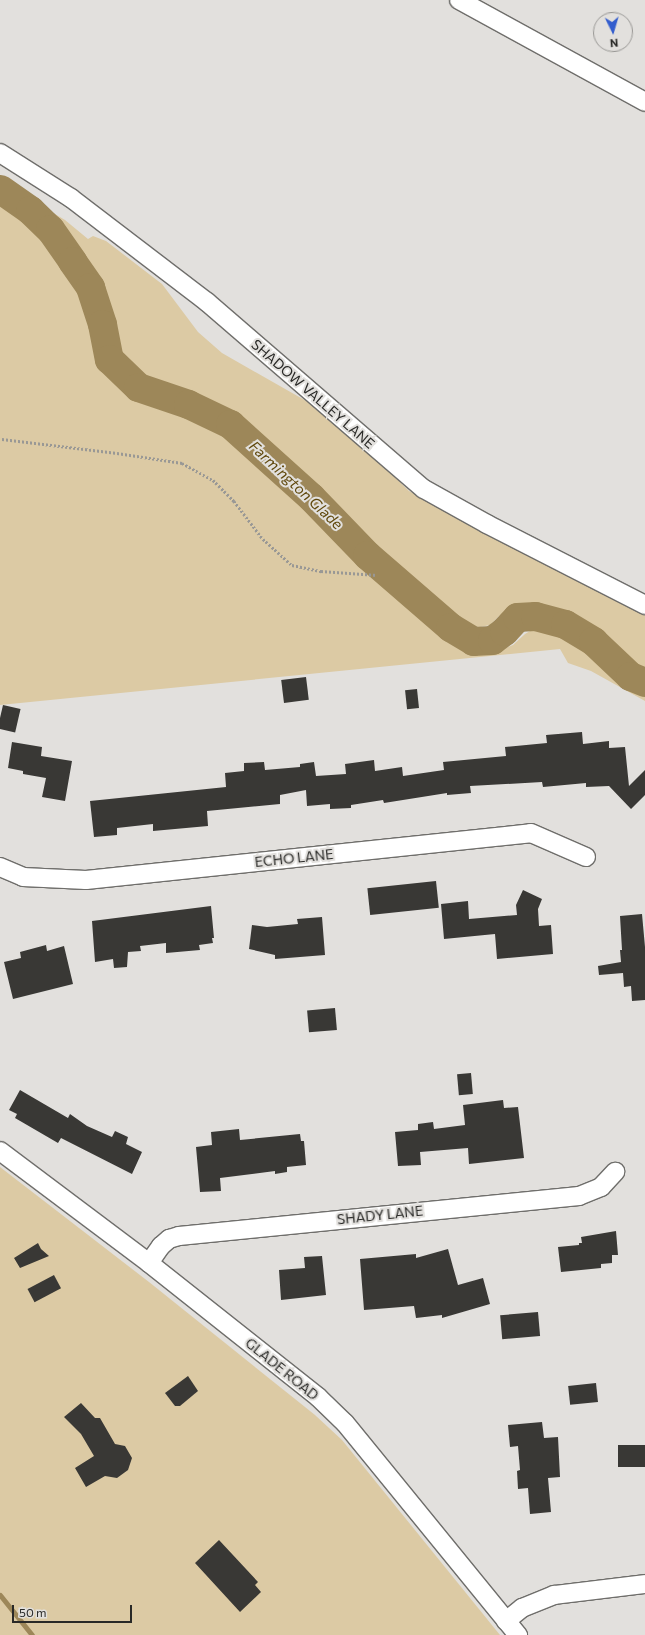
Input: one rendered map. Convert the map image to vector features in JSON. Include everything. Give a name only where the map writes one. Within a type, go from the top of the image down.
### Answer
[{"type":"street","points":[[459,0],[645,102]]},
{"type":"street","name":"SHADOW VALLEY LANE","points":[[0,153],[71,198],[207,302],[424,489],[487,524],[645,605]]},
{"type":"street","name":"ECHO LANE","points":[[0,867],[23,877],[86,880],[532,833],[586,857]]},
{"type":"street","name":"GLADE ROAD","points":[[0,1151],[149,1263],[318,1397],[345,1423],[518,1635]]},
{"type":"street","name":"SHADY LANE","points":[[149,1263],[161,1246],[169,1239],[180,1236],[579,1196],[601,1187],[615,1172]]},
{"type":"street","points":[[506,1621],[522,1608],[554,1595],[645,1584]]},
{"type":"path","points":[[2,439],[117,452],[182,463],[213,480],[234,501],[263,538],[292,565],[321,571],[377,575]]},
{"type":"shaded area","points":[[0,181],[65,220],[88,239],[93,236],[106,241],[162,284],[198,332],[222,353],[315,406],[360,443],[409,491],[485,532],[645,614],[645,680],[635,676],[612,655],[594,634],[551,611],[524,606],[499,616],[490,625],[480,627],[468,626],[455,618],[399,570],[363,544],[240,423],[137,379],[121,365],[113,354],[96,289],[77,258],[38,210],[0,185]]},
{"type":"shaded area","points":[[0,194],[26,211],[42,225],[74,269],[85,288],[104,361],[113,373],[134,390],[229,428],[341,533],[387,582],[443,632],[468,647],[484,653],[501,650],[513,645],[525,634],[535,628],[545,627],[558,629],[574,635],[583,647],[608,665],[645,686],[645,701],[591,671],[568,663],[560,649],[0,705]]},
{"type":"shaded area","points":[[0,1167],[149,1282],[315,1415],[342,1440],[500,1635],[0,1635]]},
{"type":"building","points":[[306,677],[309,700],[284,703],[281,680]]},
{"type":"building","points":[[417,689],[419,708],[407,709],[405,690]]},
{"type":"building","points":[[3,705],[21,709],[15,732],[0,729],[0,718]]},
{"type":"building","points":[[582,732],[583,744],[609,741],[609,748],[625,747],[629,786],[645,770],[645,795],[631,809],[609,786],[586,787],[586,783],[543,787],[542,782],[470,786],[471,793],[447,795],[447,793],[384,803],[383,800],[351,805],[351,808],[330,809],[330,804],[307,806],[306,790],[280,795],[280,804],[207,811],[208,826],[153,831],[153,824],[117,828],[117,835],[94,837],[90,801],[226,787],[225,773],[244,771],[244,763],[264,762],[265,770],[300,767],[300,764],[314,762],[316,776],[346,774],[345,764],[374,760],[375,771],[402,767],[403,776],[444,770],[443,762],[506,756],[505,747],[547,743],[546,735]]},
{"type":"building","points":[[12,742],[42,747],[41,756],[72,761],[65,801],[42,797],[46,778],[23,774],[23,771],[8,768]]},
{"type":"building","points":[[436,881],[439,908],[370,915],[367,888]]},
{"type":"building","points":[[523,890],[542,899],[538,909],[539,926],[551,925],[553,954],[497,959],[495,934],[444,939],[441,904],[468,901],[469,919],[517,915],[516,905]]},
{"type":"building","points":[[211,906],[214,938],[212,938],[213,943],[199,945],[200,950],[166,953],[166,943],[140,946],[141,951],[128,952],[127,967],[114,968],[113,959],[95,962],[92,921]]},
{"type":"building","points":[[642,914],[645,947],[645,1000],[632,1001],[631,986],[624,987],[623,973],[599,975],[598,966],[621,962],[620,950],[622,950],[620,916]]},
{"type":"building","points":[[322,917],[325,955],[275,959],[275,955],[249,949],[252,925],[267,927],[298,924],[297,919]]},
{"type":"building","points":[[46,945],[47,951],[64,946],[73,984],[13,999],[4,962],[21,958],[20,952]]},
{"type":"building","points":[[335,1008],[337,1030],[309,1032],[307,1010]]},
{"type":"building","points":[[471,1073],[473,1094],[459,1095],[457,1074]]},
{"type":"building","points":[[20,1090],[68,1118],[70,1114],[87,1126],[112,1137],[115,1131],[128,1137],[126,1144],[142,1152],[132,1174],[61,1138],[58,1143],[15,1118],[17,1114],[9,1110]]},
{"type":"building","points":[[503,1100],[504,1108],[518,1107],[524,1158],[469,1164],[468,1148],[420,1152],[421,1165],[398,1166],[395,1132],[418,1130],[418,1124],[433,1122],[434,1129],[465,1125],[463,1105]]},
{"type":"building","points":[[239,1129],[240,1140],[300,1134],[301,1141],[304,1141],[306,1165],[287,1167],[287,1172],[275,1174],[275,1171],[220,1178],[221,1191],[200,1192],[196,1147],[212,1145],[211,1132]]},
{"type":"building","points":[[616,1231],[618,1255],[612,1255],[612,1263],[601,1264],[601,1268],[561,1272],[558,1247],[579,1245],[579,1243],[582,1243],[581,1237]]},
{"type":"building","points":[[38,1243],[41,1249],[49,1256],[20,1268],[14,1258]]},
{"type":"building","points":[[448,1249],[458,1285],[483,1278],[490,1304],[442,1318],[442,1315],[416,1318],[414,1306],[364,1310],[360,1259],[416,1254],[416,1258]]},
{"type":"building","points":[[322,1256],[326,1295],[281,1300],[279,1270],[305,1268],[304,1257]]},
{"type":"building","points":[[54,1275],[61,1288],[35,1302],[28,1289]]},
{"type":"building","points":[[538,1312],[540,1336],[502,1339],[500,1315]]},
{"type":"building","points":[[188,1376],[198,1391],[180,1406],[175,1406],[165,1393]]},
{"type":"building","points":[[596,1383],[598,1402],[570,1405],[568,1386]]},
{"type":"building","points":[[81,1403],[95,1418],[100,1418],[115,1444],[125,1446],[132,1458],[128,1470],[117,1478],[105,1476],[86,1487],[75,1468],[94,1456],[81,1434],[64,1417]]},
{"type":"building","points":[[542,1422],[544,1438],[558,1437],[560,1477],[548,1478],[551,1512],[530,1514],[528,1488],[518,1489],[517,1471],[520,1470],[518,1446],[510,1447],[508,1425]]},
{"type":"building","points":[[618,1445],[645,1445],[645,1467],[618,1467]]},
{"type":"building","points":[[219,1540],[258,1582],[255,1585],[261,1592],[240,1612],[195,1563]]},
{"type":"waterway","name":"Farmington Glade","points":[[0,189],[30,210],[50,229],[90,287],[102,324],[109,359],[138,387],[188,404],[230,424],[311,497],[367,555],[450,627],[473,641],[492,640],[504,631],[517,617],[535,616],[565,624],[593,641],[630,676],[645,682]]},
{"type":"waterway","points":[[0,1595],[32,1635]]}]
